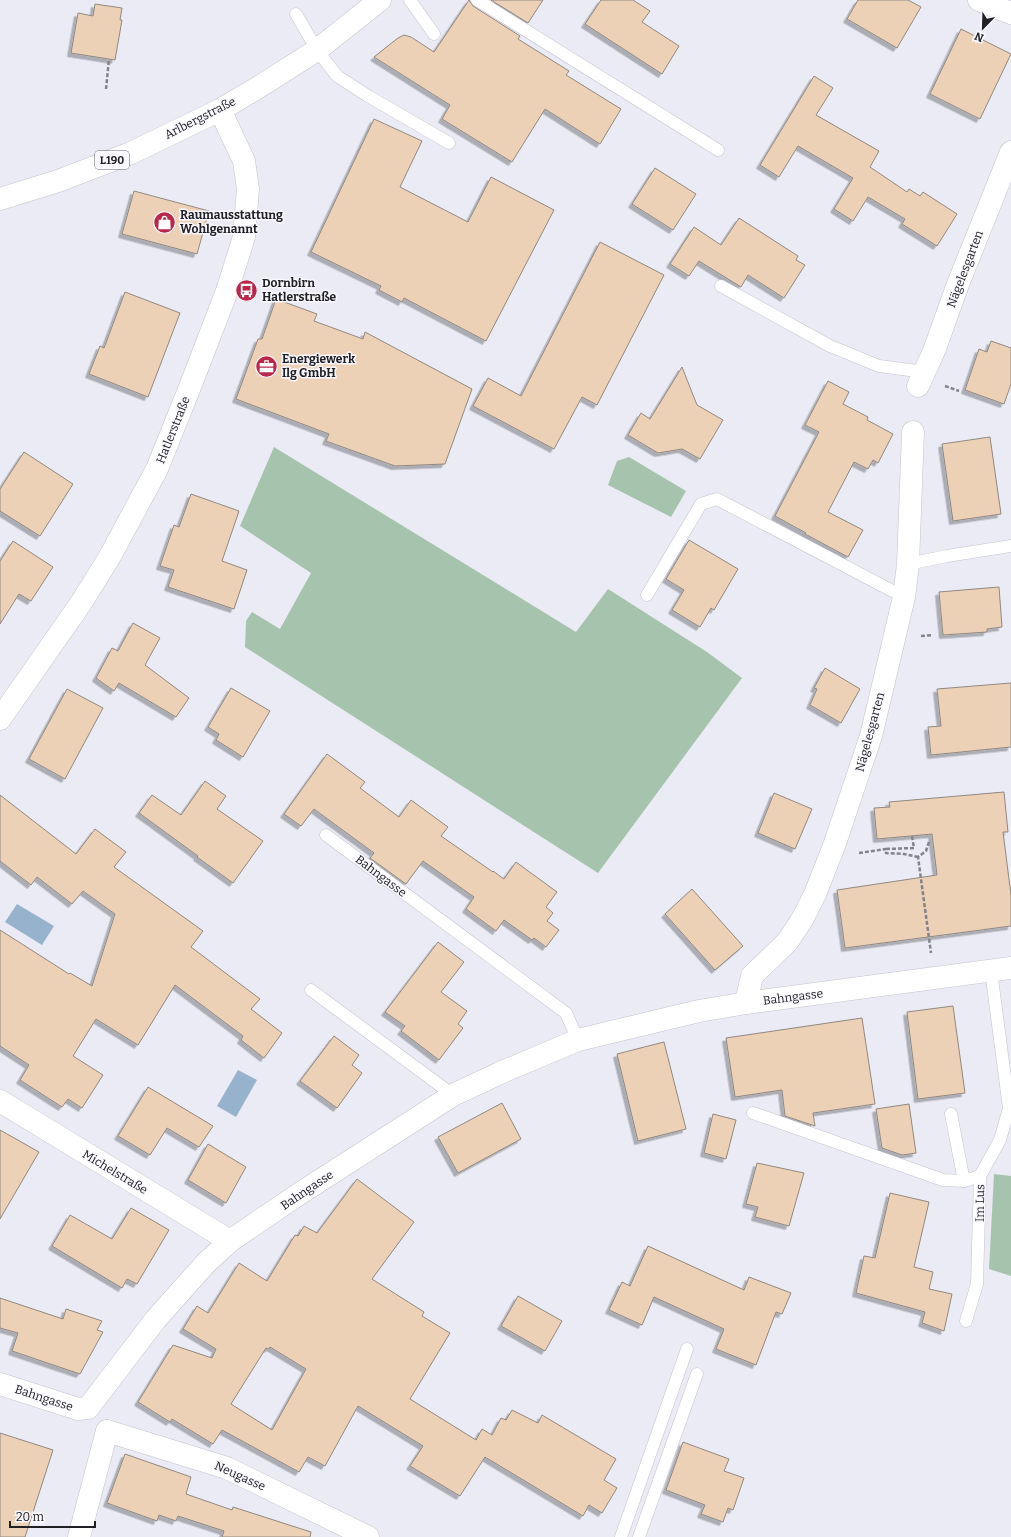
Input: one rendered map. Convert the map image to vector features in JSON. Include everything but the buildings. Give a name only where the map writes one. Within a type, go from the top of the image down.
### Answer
[{"type":"street","name":"Arlbergstraße","points":[[0,199],[58,181],[131,153],[220,110],[317,50],[380,0]]},
{"type":"street","points":[[979,0],[1011,13]]},
{"type":"street","name":"Hatlerstraße","points":[[0,719],[82,603],[109,558],[157,469],[227,292],[244,236],[248,189],[244,161],[220,110]]},
{"type":"street","name":"Nägelesgarten","points":[[922,379],[1011,152]]},
{"type":"street","name":"Nägelesgarten","points":[[746,1003],[752,976],[788,941],[803,918],[815,894],[834,846],[871,736],[904,597],[908,564],[913,432]]},
{"type":"street","name":"Bahngasse","points":[[0,1384],[78,1409],[88,1408],[156,1320],[206,1263],[230,1241],[299,1194],[453,1095],[500,1073],[578,1040],[699,1011],[746,1003],[1001,969]]},
{"type":"street","name":"Michelstraße","points":[[0,1101],[230,1241]]},
{"type":"street","name":"Bahngasse","points":[[88,1408],[100,1420],[107,1431]]},
{"type":"street","points":[[79,1537],[107,1431]]},
{"type":"street","name":"Neugasse","points":[[107,1431],[227,1468],[368,1537]]},
{"type":"lane","points":[[410,0],[434,34]]},
{"type":"lane","points":[[477,0],[718,150]]},
{"type":"lane","points":[[296,14],[317,50],[337,76],[368,96],[449,143]]},
{"type":"lane","points":[[721,286],[830,346],[879,366],[922,379]]},
{"type":"lane","points":[[647,595],[700,504],[717,499],[904,597]]},
{"type":"lane","points":[[908,564],[1011,546]]},
{"type":"lane","name":"Bahngasse","points":[[326,835],[566,1013],[578,1040]]},
{"type":"lane","name":"Im Lus","points":[[966,1321],[977,1284],[980,1176],[1000,1140],[1009,1108],[1001,969]]},
{"type":"lane","points":[[311,990],[453,1095]]},
{"type":"lane","points":[[752,1113],[943,1180],[964,1181],[980,1176]]},
{"type":"lane","points":[[951,1114],[964,1181]]},
{"type":"lane","points":[[621,1537],[687,1349]]},
{"type":"lane","points":[[639,1537],[697,1374]]},
{"type":"path","points":[[106,89],[109,59]]},
{"type":"path","points":[[857,853],[886,849],[914,848],[912,836]]},
{"type":"path","points":[[886,849],[886,853],[918,856],[926,851],[930,842]]},
{"type":"path","points":[[918,856],[931,953]]},
{"type":"green space","points":[[274,447],[576,632],[608,589],[707,652],[742,678],[598,873],[245,647],[246,621],[252,612],[280,629],[311,573],[240,526]]},
{"type":"green space","points":[[629,457],[686,491],[671,517],[608,485],[617,461]]},
{"type":"green space","points":[[994,1174],[1011,1176],[1011,1276],[989,1269]]},
{"type":"water","points":[[17,904],[54,926],[42,945],[5,922]]},
{"type":"water","points":[[238,1070],[257,1080],[236,1117],[217,1106]]},
{"type":"place","name":"Raumausstattung Wohlgenannt","points":[[165,222]]},
{"type":"place","name":"Dornbirn Hatlerstraße","points":[[247,290]]},
{"type":"place","name":"Energiewerk Ilg GmbH","points":[[266,366]]}]
